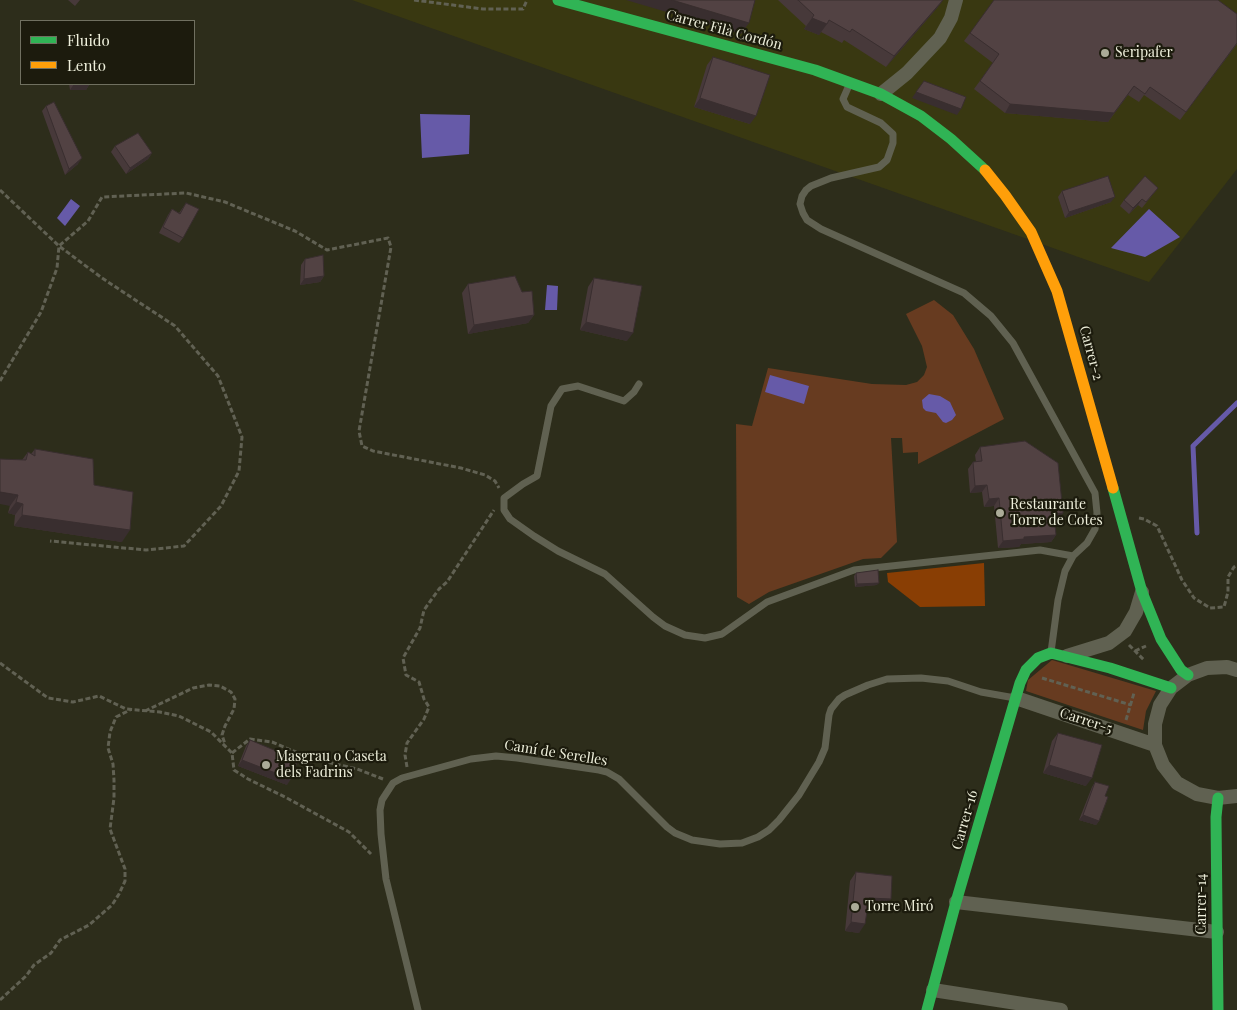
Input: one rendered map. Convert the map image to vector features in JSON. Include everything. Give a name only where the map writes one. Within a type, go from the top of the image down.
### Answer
[{"type":"street","name":"Carrer Filà Cordón","points":[[558,0],[815,70],[881,94]]},
{"type":"street","points":[[881,94],[907,73],[940,38],[951,18],[956,0]]},
{"type":"street","name":"Carrer-2","points":[[881,94],[921,116],[951,139],[982,168],[1005,195],[1031,232],[1054,283],[1065,316],[1142,592],[1161,639],[1181,670],[1188,675]]},
{"type":"street","points":[[1067,656],[1109,643],[1125,631],[1136,612],[1142,592]]},
{"type":"street","points":[[1025,672],[1034,661],[1051,653],[1067,656],[1171,688]]},
{"type":"street","points":[[1237,670],[1227,667],[1207,668],[1188,675],[1171,688],[1160,705],[1155,724],[1155,745],[1163,765],[1177,783],[1197,794],[1218,798],[1237,796]]},
{"type":"street","name":"Carrer-16","points":[[927,1010],[956,902],[1025,672]]},
{"type":"street","name":"Carrer-5","points":[[1016,698],[1155,745]]},
{"type":"street","name":"Carrer-14","points":[[1218,798],[1216,817],[1218,1010]]},
{"type":"street","points":[[956,902],[1217,932]]},
{"type":"street","points":[[932,990],[1062,1010]]},
{"type":"lane","points":[[850,82],[843,99],[848,107],[881,123],[893,134],[893,143],[888,160],[879,167],[831,178],[806,190],[800,204],[807,220],[821,229],[964,293],[986,311],[1013,343],[1094,493],[1097,513],[1095,529],[1087,543],[1073,556],[1065,571],[1060,587],[1051,653]]},
{"type":"lane","points":[[639,384],[634,392],[624,401],[578,386],[562,388],[551,406],[537,476],[522,484],[504,498],[504,510],[510,519],[558,551],[605,574],[634,602],[665,626],[685,635],[705,638],[722,634],[767,602],[854,570],[1040,550],[1073,556]]},
{"type":"lane","name":"Camí de Serelles","points":[[394,783],[409,775],[471,759],[496,756],[599,770],[607,772],[619,780],[675,833],[692,840],[720,844],[742,843],[758,837],[769,830],[799,795],[826,748],[831,709],[845,695],[887,679],[921,678],[948,681],[981,692],[1016,698]]},
{"type":"lane","points":[[394,783],[386,792],[380,810],[386,879],[418,1010]]},
{"type":"path","points":[[414,0],[483,9],[523,10],[528,0]]},
{"type":"path","points":[[0,190],[59,246],[102,278],[175,326],[218,376],[242,437],[239,471],[221,506],[184,546],[146,550],[50,541]]},
{"type":"path","points":[[0,381],[41,312],[57,268],[59,246],[88,221],[102,197],[186,193],[226,202],[295,231],[327,250],[388,238],[392,246],[359,431],[362,446],[373,451],[461,468],[485,475],[495,481],[504,498],[491,514],[447,582],[439,589],[424,610],[420,628],[403,658],[406,675],[419,682],[424,699],[429,707],[424,719],[406,748],[405,755],[409,775]]},
{"type":"path","points":[[1121,515],[1144,519],[1157,526],[1182,580],[1194,598],[1210,608],[1224,607],[1228,592],[1228,577],[1234,567],[1237,566]]},
{"type":"path","points":[[0,663],[48,698],[74,702],[99,696],[131,710],[179,716],[211,732],[232,753],[234,770],[349,832],[385,868]]},
{"type":"path","points":[[1025,672],[1131,705]]},
{"type":"path","points":[[145,711],[193,688],[209,685],[220,686],[231,692],[235,699],[234,709],[222,735],[225,745]]},
{"type":"path","points":[[0,1000],[26,976],[34,965],[51,952],[60,940],[89,925],[112,905],[125,881],[125,869],[110,829],[114,780],[113,764],[108,748],[110,732],[116,717],[131,710]]},
{"type":"path","points":[[232,753],[250,739],[272,742],[310,758],[357,769],[394,783]]},
{"type":"shaded area","points":[[352,0],[1237,0],[1237,169],[1149,282]]},
{"type":"shaded area","points":[[420,114],[470,115],[469,154],[422,158]]},
{"type":"shaded area","points":[[71,199],[80,206],[65,226],[57,218]]},
{"type":"shaded area","points":[[1149,209],[1180,237],[1145,257],[1111,248]]},
{"type":"shaded area","points":[[547,285],[558,286],[557,310],[545,310]]},
{"type":"shaded area","points":[[934,300],[953,315],[974,349],[1004,419],[918,464],[918,452],[903,453],[902,438],[891,438],[897,542],[881,558],[863,559],[769,592],[749,604],[737,597],[736,424],[752,426],[768,368],[872,384],[906,385],[917,382],[924,375],[927,367],[922,346],[906,314]]},
{"type":"shaded area","points":[[770,375],[809,386],[804,404],[765,392]]},
{"type":"shaded area","points":[[929,394],[940,396],[950,402],[956,415],[952,420],[946,423],[943,422],[936,413],[926,411],[923,408],[922,400]]},
{"type":"shaded area","points":[[984,563],[985,606],[920,607],[888,582],[887,573]]},
{"type":"shaded area","points":[[1052,660],[1156,691],[1146,711],[1143,730],[1026,691],[1028,680]]},
{"type":"building","points":[[672,0],[755,0],[749,23]]},
{"type":"building","points":[[798,0],[943,0],[894,56],[852,29],[850,32],[829,20],[827,24],[812,18],[814,15]]},
{"type":"building","name":"Seripafer","points":[[994,0],[1218,0],[1237,14],[1237,43],[1186,112],[1150,87],[1145,94],[1134,86],[1114,113],[1010,104],[980,81],[999,54],[970,33]]},
{"type":"building","points":[[713,57],[770,75],[756,116],[700,98]]},
{"type":"building","points":[[924,81],[966,97],[961,109],[916,92]]},
{"type":"building","points":[[54,102],[82,158],[69,169],[46,106]]},
{"type":"building","points":[[138,133],[152,153],[130,168],[115,146]]},
{"type":"building","points":[[1108,176],[1115,197],[1069,212],[1062,191]]},
{"type":"building","points":[[1145,176],[1158,188],[1146,202],[1142,199],[1133,208],[1124,200]]},
{"type":"building","points":[[186,203],[199,209],[183,238],[163,227],[172,209],[180,214]]},
{"type":"building","points":[[323,255],[324,276],[304,279],[305,259]]},
{"type":"building","points":[[515,276],[522,292],[532,291],[534,315],[474,325],[468,284]]},
{"type":"building","points":[[594,278],[642,286],[633,333],[586,322]]},
{"type":"building","points":[[1025,441],[1058,463],[1063,513],[1054,514],[1056,535],[1024,537],[1024,539],[1003,541],[999,498],[989,499],[987,485],[975,486],[973,462],[982,461],[980,447]]},
{"type":"building","points":[[35,449],[93,459],[94,485],[133,492],[130,530],[22,515],[23,504],[16,502],[18,495],[0,492],[0,459],[26,460],[28,452],[35,456]]},
{"type":"building","points":[[878,570],[879,583],[857,584],[856,573]]},
{"type":"building","points":[[1058,733],[1102,745],[1092,778],[1049,765]]},
{"type":"building","name":"Masgrau o Caseta dels Fadrins","points":[[250,740],[298,760],[291,779],[242,760]]},
{"type":"building","points":[[1095,782],[1109,786],[1105,796],[1108,797],[1099,821],[1083,815]]},
{"type":"building","name":"Torre Miró","points":[[856,872],[892,876],[891,899],[869,898],[865,924],[851,922]]},
{"type":"waterway","points":[[1197,533],[1193,446],[1237,403]]},
{"type":"traffic: fast","points":[[558,0],[815,70],[881,94],[921,116],[951,139],[985,170]]},
{"type":"traffic: fast","points":[[1113,488],[1142,592],[1161,639],[1181,670],[1188,675]]},
{"type":"traffic: fast","points":[[927,1010],[956,902],[1020,683],[1026,670],[1038,658],[1051,653],[1110,668],[1171,688]]},
{"type":"traffic: fast","points":[[1218,798],[1216,817],[1218,1010]]},
{"type":"traffic: slow","points":[[985,170],[1031,232],[1057,291],[1113,488]]},
{"type":"place","name":"Seripafer","points":[[1105,53]]},
{"type":"place","name":"Restaurante Torre de Cotes","points":[[1000,513]]},
{"type":"place","name":"Masgrau o Caseta dels Fadrins","points":[[266,765]]},
{"type":"place","name":"Torre Miró","points":[[855,907]]}]
